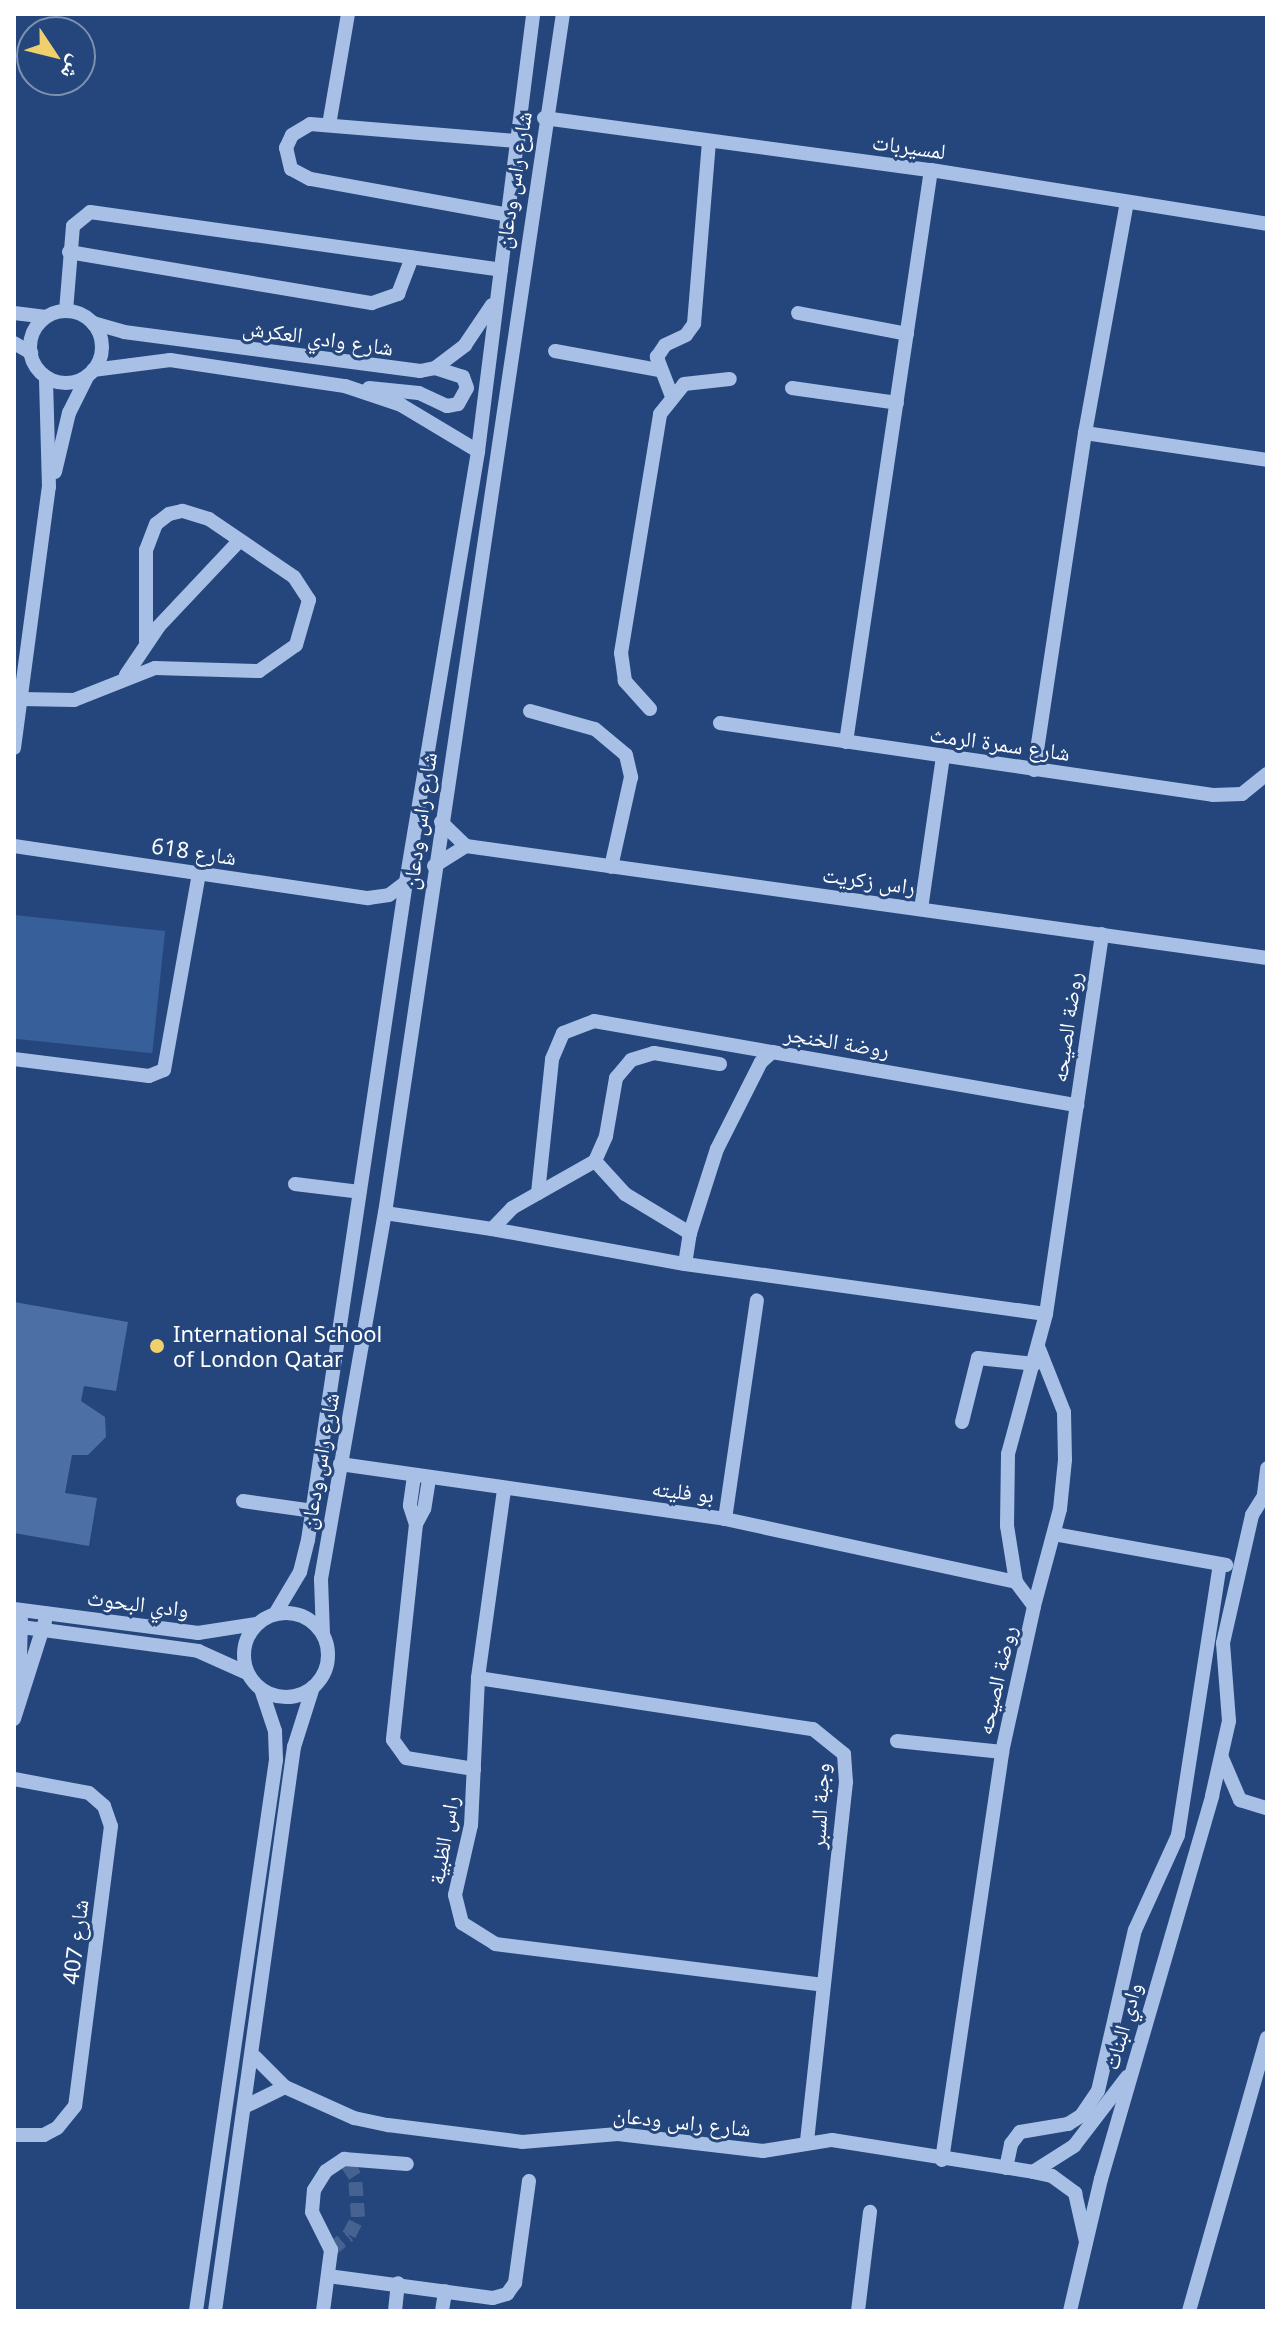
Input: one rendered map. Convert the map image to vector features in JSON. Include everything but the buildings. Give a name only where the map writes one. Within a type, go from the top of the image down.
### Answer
[{"type":"street","points":[[329,125],[348,14]]},
{"type":"street","name":"شارع راس ودعان","points":[[275,1614],[300,1572],[313,1511],[399,924],[478,451],[533,14]]},
{"type":"street","name":"شارع راس ودعان","points":[[323,1634],[321,1579],[385,1213],[544,118],[563,14]]},
{"type":"street","name":"لمسيربات","points":[[544,118],[709,143],[931,170],[1267,224]]},
{"type":"street","points":[[509,215],[300,176],[286,159],[292,135],[310,124],[518,141]]},
{"type":"street","points":[[671,394],[659,370],[660,351],[686,335],[694,324],[709,143]]},
{"type":"street","points":[[846,742],[931,170]]},
{"type":"street","points":[[1034,770],[1085,433],[1127,203]]},
{"type":"street","points":[[66,311],[74,222],[90,212],[501,270]]},
{"type":"street","points":[[69,252],[372,303],[398,294],[412,258]]},
{"type":"street","points":[[435,368],[476,334],[499,290]]},
{"type":"street","points":[[14,313],[46,317],[66,311],[93,323],[102,351],[69,413],[49,487],[14,748]]},
{"type":"street","points":[[798,313],[907,334]]},
{"type":"street","points":[[31,353],[33,332],[46,317]]},
{"type":"street","name":"شارع وادي العكرش","points":[[93,323],[398,371],[435,368]]},
{"type":"street","points":[[14,343],[31,353],[46,377],[49,487]]},
{"type":"street","points":[[555,351],[659,370]]},
{"type":"street","name":"شارع وادي العكرش","points":[[91,372],[170,360],[345,386],[401,405],[478,451]]},
{"type":"street","points":[[345,386],[411,392],[447,406],[458,404],[466,394],[463,377],[435,368]]},
{"type":"street","points":[[46,377],[64,383],[91,372]]},
{"type":"street","points":[[650,709],[625,681],[621,653],[657,427],[671,394],[696,379],[730,379]]},
{"type":"street","points":[[792,388],[897,403]]},
{"type":"street","points":[[1085,433],[1267,460]]},
{"type":"street","points":[[21,699],[74,700],[126,675],[172,666],[246,673],[273,664],[296,645],[309,612],[306,589],[198,514],[169,514],[156,524],[146,550],[146,642]]},
{"type":"street","points":[[126,675],[146,642],[239,541]]},
{"type":"street","points":[[530,711],[595,729],[626,755],[631,777],[611,867]]},
{"type":"street","name":"شارع سمرة الرمث","points":[[720,723],[1227,797],[1255,787],[1267,774]]},
{"type":"street","points":[[921,909],[943,757]]},
{"type":"street","points":[[434,866],[466,846],[441,822]]},
{"type":"street","name":"شارع 618","points":[[14,846],[368,898],[389,895],[406,882]]},
{"type":"street","name":"راس زكريت","points":[[466,846],[1267,958]]},
{"type":"street","points":[[14,1059],[149,1076],[164,1070],[199,874]]},
{"type":"street","points":[[368,898],[389,910],[399,924]]},
{"type":"street","name":"روضة الصيحه","points":[[942,2160],[1002,1752],[1017,1702],[1034,1606],[1016,1582],[1007,1526],[1008,1454],[1035,1364],[1046,1314],[1102,934]]},
{"type":"street","points":[[538,1193],[552,1059],[563,1033],[594,1021],[772,1052]]},
{"type":"street","name":"روضة الخنجر","points":[[685,1264],[690,1233],[717,1149],[761,1062],[772,1052],[1077,1105]]},
{"type":"street","points":[[492,1229],[512,1208],[585,1171],[595,1161],[606,1136],[616,1078],[631,1060],[654,1053],[720,1064]]},
{"type":"street","points":[[595,1161],[625,1194],[690,1233]]},
{"type":"street","points":[[295,1184],[360,1192]]},
{"type":"street","points":[[385,1213],[685,1264],[1046,1314]]},
{"type":"street","points":[[725,1519],[757,1300]]},
{"type":"street","points":[[1034,1606],[1054,1534],[1065,1460],[1064,1412],[1039,1349]]},
{"type":"street","points":[[962,1422],[978,1358],[1035,1364]]},
{"type":"street","name":"بو فليته","points":[[340,1464],[504,1490],[725,1519],[1016,1582]]},
{"type":"street","points":[[1265,1492],[1267,1468]]},
{"type":"street","points":[[414,1476],[410,1506],[416,1524]]},
{"type":"street","points":[[429,1479],[424,1509],[416,1524],[393,1740],[406,1758],[474,1769]]},
{"type":"street","name":"راس الظبية","points":[[504,1490],[478,1678],[471,1825],[455,1895],[457,1915],[470,1931],[495,1944],[823,1985]]},
{"type":"street","name":"وادي البنات","points":[[1070,2311],[1086,2242],[1229,1721],[1223,1643],[1238,1565],[1265,1492]]},
{"type":"street","points":[[243,1501],[313,1511]]},
{"type":"street","points":[[1054,1534],[1238,1565]]},
{"type":"street","points":[[1006,2168],[1011,2144],[1020,2132],[1068,2124],[1091,2105],[1098,2091],[1135,1930],[1178,1835],[1220,1564]]},
{"type":"street","points":[[18,1609],[19,1695]]},
{"type":"street","name":"وادي البحوث","points":[[18,1609],[198,1633],[257,1624]]},
{"type":"street","points":[[14,1719],[46,1613]]},
{"type":"street","points":[[196,2311],[276,1760],[275,1731],[261,1689],[247,1673],[246,1642],[257,1624],[275,1614],[303,1615],[323,1634],[329,1657],[313,1687],[294,1747],[255,2057],[215,2311]]},
{"type":"street","name":"وادي البحوث","points":[[17,1627],[198,1651],[247,1673]]},
{"type":"street","name":"وجبة السبر","points":[[478,1678],[800,1727],[836,1743],[844,1754],[846,1782],[807,2143]]},
{"type":"street","points":[[261,1689],[287,1697],[313,1687]]},
{"type":"street","points":[[897,1741],[1002,1752]]},
{"type":"street","points":[[1220,1754],[1240,1800],[1267,1808]]},
{"type":"street","name":"شارع 407","points":[[14,1779],[89,1793],[104,1806],[111,1826],[75,2106],[67,2119],[44,2135],[14,2135]]},
{"type":"street","points":[[1189,2311],[1229,2187],[1267,2038]]},
{"type":"street","name":"شارع راس ودعان","points":[[255,2057],[285,2087],[364,2121],[500,2141],[571,2141],[618,2134],[763,2151],[832,2140],[1052,2176],[1075,2193],[1086,2242]]},
{"type":"street","points":[[1033,2172],[1082,2138],[1134,2068]]},
{"type":"street","points":[[246,2106],[285,2087]]},
{"type":"street","points":[[323,2311],[331,2250],[312,2212],[314,2190],[326,2171],[344,2159],[407,2164]]},
{"type":"street","points":[[328,2276],[493,2298],[507,2294],[515,2283],[529,2181]]},
{"type":"street","points":[[858,2311],[870,2212]]},
{"type":"street","points":[[395,2311],[398,2283]]},
{"type":"street","points":[[442,2311],[445,2291]]},
{"type":"shaded area","points":[[14,915],[165,931],[152,1053],[14,1039]]},
{"type":"tunnel","points":[[331,2250],[349,2235],[358,2217],[355,2176],[344,2159]]},
{"type":"place","name":"International School of London Qatar","points":[[157,1346]]}]
